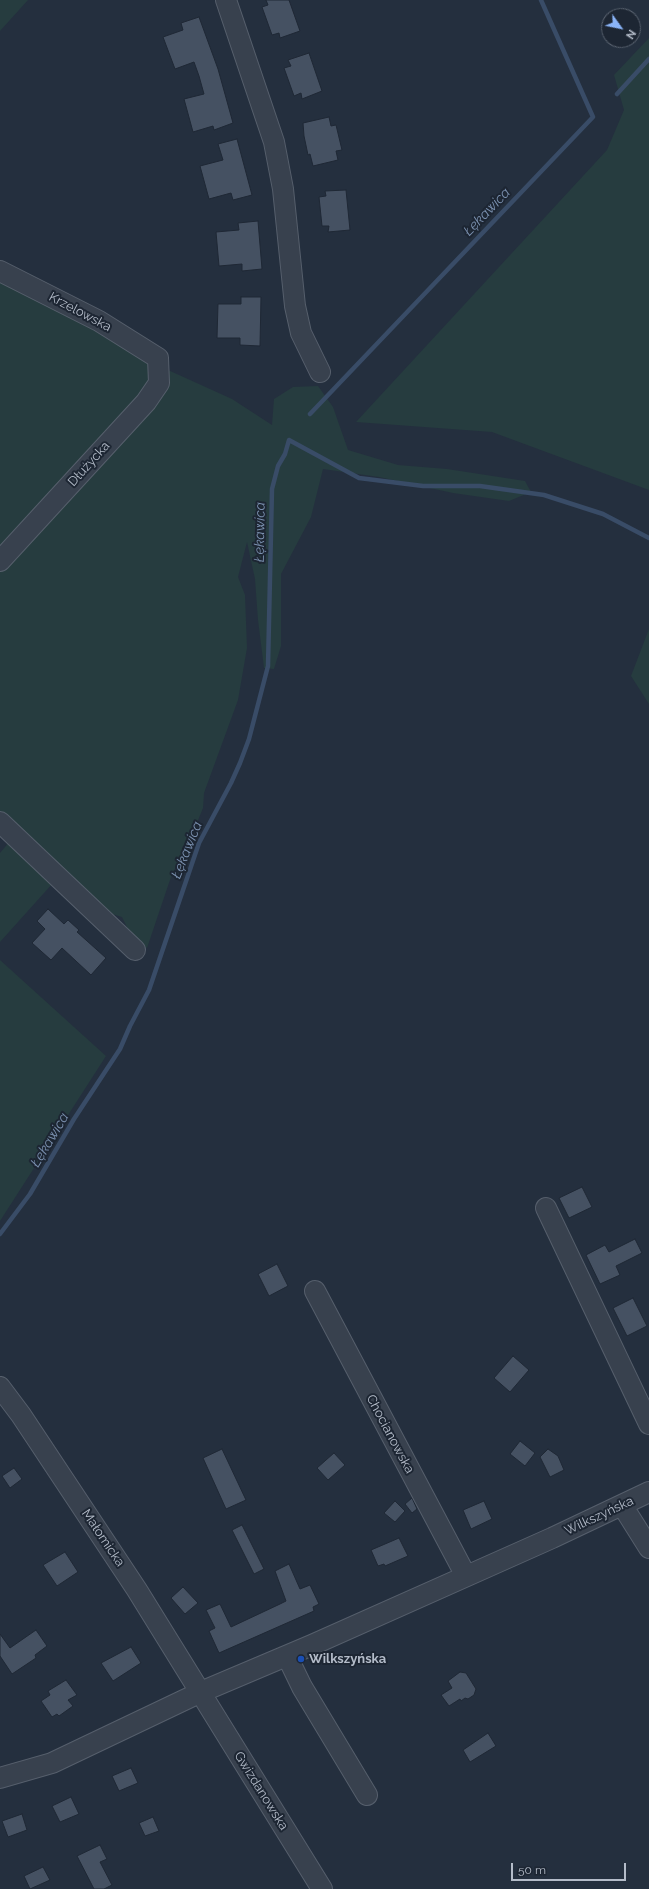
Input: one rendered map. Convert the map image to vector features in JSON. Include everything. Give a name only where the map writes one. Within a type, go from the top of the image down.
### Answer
[{"type":"street","points":[[226,0],[274,142],[283,189],[294,306],[300,333],[320,372]]},
{"type":"street","name":"Krzelowska","points":[[0,270],[99,321],[158,358]]},
{"type":"street","name":"Dłużycka","points":[[0,561],[146,402],[159,383],[158,358]]},
{"type":"street","points":[[0,822],[135,950]]},
{"type":"street","points":[[546,1208],[649,1424]]},
{"type":"street","name":"Chocianowska","points":[[316,1292],[466,1576]]},
{"type":"street","name":"Małomicka","points":[[0,1387],[21,1415],[137,1590],[201,1692]]},
{"type":"street","name":"Wilkszyńska","points":[[0,1778],[52,1764],[201,1692],[287,1656],[649,1492]]},
{"type":"street","points":[[622,1505],[649,1548]]},
{"type":"street","points":[[287,1656],[302,1687],[367,1795]]},
{"type":"street","name":"Gwizdanowska","points":[[201,1692],[322,1889]]},
{"type":"green space","points":[[0,0],[28,0],[0,31]]},
{"type":"green space","points":[[649,38],[649,490],[492,432],[356,422],[607,150],[624,110],[614,75]]},
{"type":"green space","points":[[0,277],[149,357],[156,381],[0,555]]},
{"type":"green space","points":[[168,370],[232,399],[272,425],[274,399],[293,387],[318,386],[333,407],[348,450],[398,465],[447,469],[525,481],[531,492],[509,501],[453,493],[379,477],[323,469],[311,517],[281,574],[281,646],[274,669],[264,668],[255,579],[247,542],[238,577],[245,595],[247,648],[238,700],[204,793],[203,808],[186,850],[172,874],[147,948],[131,935],[122,917],[112,914],[99,906],[0,815],[0,568]]},
{"type":"green space","points":[[649,629],[649,704],[631,676]]},
{"type":"green space","points":[[10,841],[53,883],[0,942],[0,853]]},
{"type":"green space","points":[[0,960],[106,1056],[0,1221]]},
{"type":"building","points":[[266,0],[289,0],[300,31],[280,38],[279,33],[272,35],[262,7],[268,5]]},
{"type":"building","points":[[199,17],[218,69],[233,123],[214,130],[213,126],[193,132],[184,99],[204,94],[199,76],[194,62],[175,69],[163,37],[183,30],[181,23]]},
{"type":"building","points":[[309,53],[322,91],[302,99],[301,93],[294,96],[284,68],[291,66],[288,60]]},
{"type":"building","points":[[329,117],[331,126],[336,125],[342,150],[336,151],[338,160],[313,166],[310,154],[308,155],[303,123]]},
{"type":"building","points":[[237,139],[252,195],[233,200],[231,193],[209,199],[200,166],[223,160],[218,144]]},
{"type":"building","points":[[346,190],[350,230],[328,232],[329,226],[322,226],[319,197],[326,196],[325,191]]},
{"type":"building","points":[[258,221],[262,269],[242,271],[242,264],[219,266],[216,232],[239,230],[238,223]]},
{"type":"building","points":[[241,297],[261,297],[260,346],[240,345],[240,338],[217,338],[218,304],[241,304]]},
{"type":"building","points":[[48,909],[64,924],[68,920],[79,930],[77,932],[106,958],[91,975],[62,948],[51,960],[32,943],[45,929],[37,921]]},
{"type":"building","points":[[582,1187],[592,1207],[569,1218],[559,1198]]},
{"type":"building","points":[[635,1239],[642,1253],[616,1266],[620,1275],[600,1284],[586,1255],[605,1245],[609,1252]]},
{"type":"building","points":[[277,1264],[288,1286],[269,1296],[258,1274]]},
{"type":"building","points":[[633,1298],[647,1326],[627,1336],[613,1308]]},
{"type":"building","points":[[513,1356],[529,1370],[510,1392],[494,1378]]},
{"type":"building","points":[[520,1441],[535,1453],[525,1466],[510,1454]]},
{"type":"building","points":[[222,1449],[246,1500],[226,1509],[203,1458]]},
{"type":"building","points":[[548,1449],[558,1456],[564,1470],[550,1477],[540,1457]]},
{"type":"building","points":[[334,1453],[345,1465],[328,1480],[317,1468]]},
{"type":"building","points":[[14,1468],[22,1479],[10,1488],[2,1476]]},
{"type":"building","points":[[412,1498],[417,1509],[412,1513],[405,1504]]},
{"type":"building","points":[[395,1501],[405,1511],[395,1522],[384,1513]]},
{"type":"building","points":[[484,1501],[492,1519],[471,1529],[463,1510]]},
{"type":"building","points":[[242,1525],[264,1569],[254,1574],[232,1530]]},
{"type":"building","points":[[399,1538],[408,1556],[385,1566],[384,1564],[378,1566],[371,1550]]},
{"type":"building","points":[[65,1552],[78,1572],[57,1586],[43,1565]]},
{"type":"building","points":[[289,1564],[300,1589],[310,1585],[319,1604],[313,1607],[314,1611],[219,1653],[209,1631],[215,1628],[206,1610],[220,1604],[231,1627],[286,1601],[275,1571]]},
{"type":"building","points":[[183,1587],[198,1603],[185,1614],[171,1598]]},
{"type":"building","points":[[36,1630],[47,1646],[35,1655],[36,1658],[12,1674],[0,1656],[0,1634],[10,1648]]},
{"type":"building","points":[[131,1647],[141,1663],[113,1681],[101,1663]]},
{"type":"building","points":[[460,1672],[466,1673],[476,1689],[474,1695],[468,1699],[465,1698],[461,1701],[460,1699],[449,1706],[441,1695],[452,1688],[448,1681]]},
{"type":"building","points":[[66,1680],[77,1695],[68,1700],[73,1706],[59,1716],[57,1714],[52,1717],[41,1701],[50,1695],[48,1691]]},
{"type":"building","points":[[488,1733],[496,1746],[470,1762],[463,1750]]},
{"type":"building","points":[[131,1768],[138,1783],[119,1791],[112,1776]]},
{"type":"building","points":[[71,1797],[79,1814],[60,1822],[52,1806]]},
{"type":"building","points":[[22,1814],[27,1830],[8,1837],[2,1821]]},
{"type":"building","points":[[153,1817],[159,1831],[145,1836],[139,1823]]},
{"type":"building","points":[[100,1845],[107,1859],[100,1862],[112,1885],[104,1889],[94,1889],[77,1856]]},
{"type":"building","points":[[43,1867],[50,1880],[30,1889],[24,1876]]},
{"type":"waterway","name":"Łękawica","points":[[310,414],[593,117],[541,0]]},
{"type":"waterway","points":[[617,94],[649,59]]},
{"type":"waterway","name":"Łękawica","points":[[0,1234],[30,1194],[74,1119],[120,1049],[149,990],[199,843],[231,783],[249,739],[268,666],[272,489],[278,466],[285,454],[289,440],[359,478],[423,486],[480,486],[544,495],[603,514],[649,538]]},
{"type":"place","name":"Wilkszyńska","points":[[301,1659]]}]
